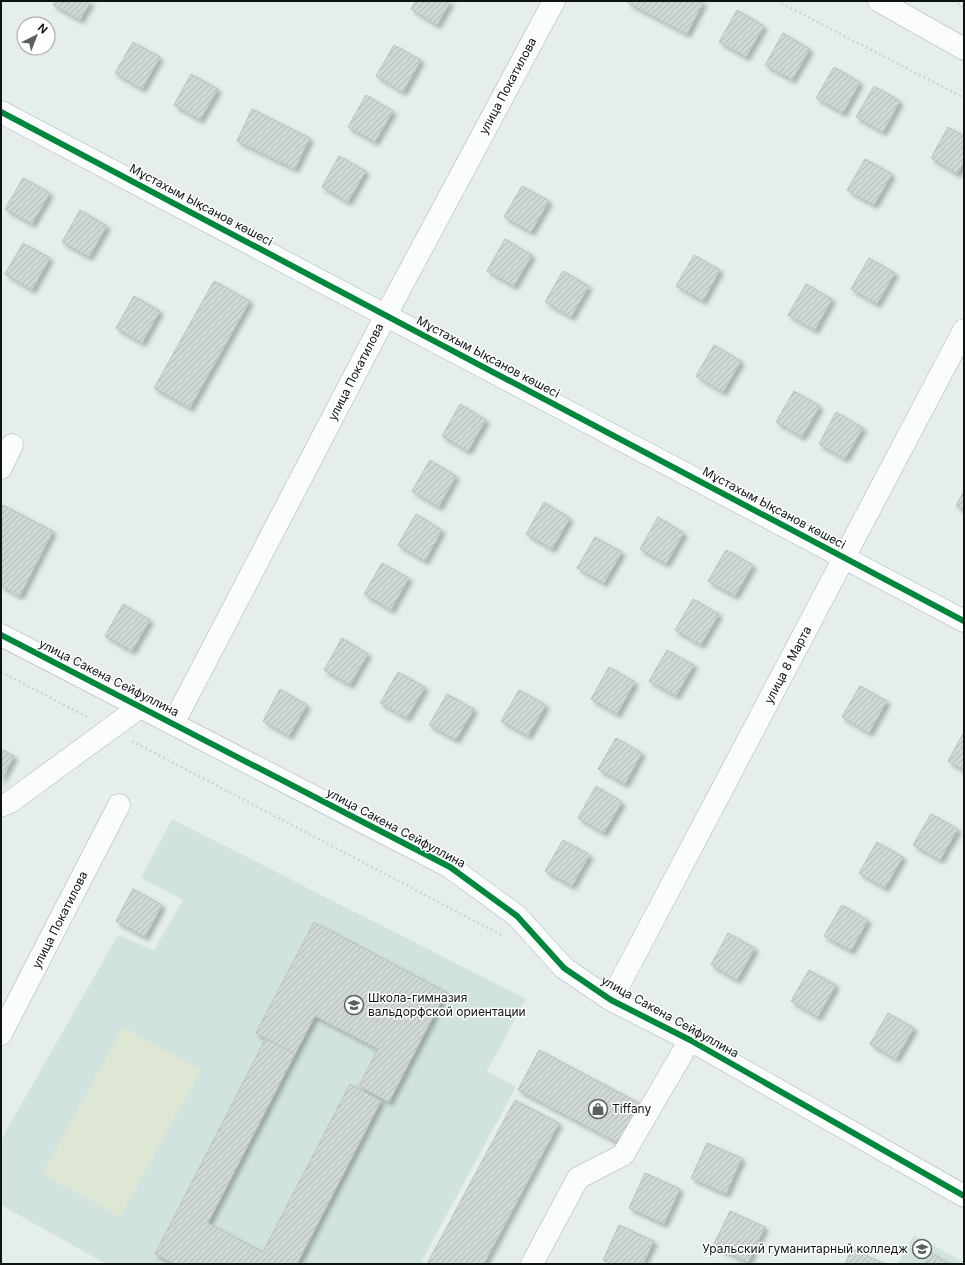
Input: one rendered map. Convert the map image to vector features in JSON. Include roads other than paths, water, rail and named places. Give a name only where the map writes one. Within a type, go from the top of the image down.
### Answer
[{"type":"street","name":"улица Покатилова","points":[[173,724],[386,316],[554,1]]},
{"type":"street","points":[[879,1],[964,49]]},
{"type":"street","name":"Мұстахым Ықсанов көшесі","points":[[1,112],[964,621]]},
{"type":"street","name":"улица 8 Марта","points":[[611,1000],[964,330]]},
{"type":"street","points":[[1,468],[12,445]]},
{"type":"street","name":"улица Сакена Сейфуллина","points":[[1,635],[450,867],[517,916],[564,968],[611,1000],[690,1040],[964,1196]]},
{"type":"street","points":[[1,806],[10,802],[140,707]]},
{"type":"street","name":"улица Покатилова","points":[[1,1034],[119,805]]},
{"type":"street","points":[[532,1264],[578,1178],[623,1155],[690,1040]]},
{"type":"place","name":"Школа-гимназия вальдорфской ориентации","points":[[354,1005]]},
{"type":"place","name":"Tiffany","points":[[598,1109]]},
{"type":"place","name":"Уральский гуманитарный колледж","points":[[922,1249]]}]
